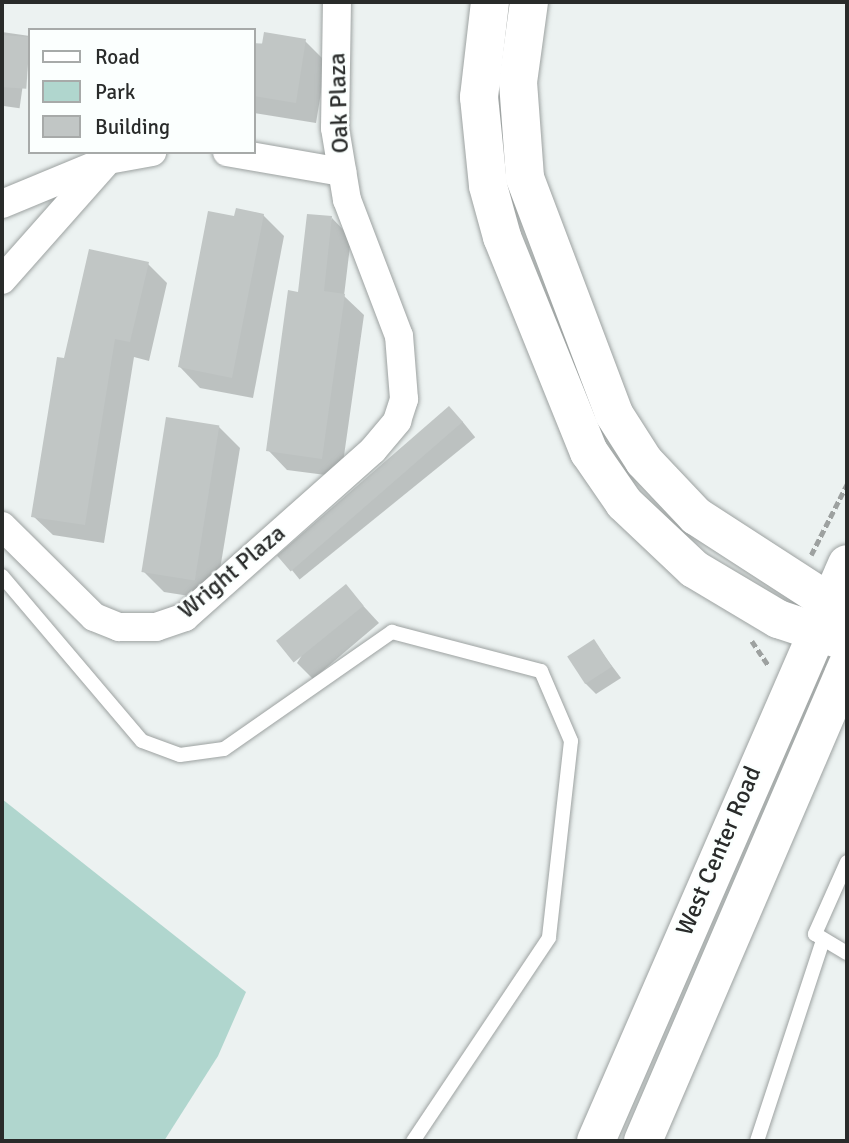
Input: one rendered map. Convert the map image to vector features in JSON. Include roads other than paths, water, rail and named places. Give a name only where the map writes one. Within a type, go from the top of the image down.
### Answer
[{"type":"main road","points":[[490,2],[479,113],[488,186],[502,237],[589,452],[624,503],[677,556],[734,596],[834,625]]},
{"type":"main road","points":[[529,2],[517,82],[525,178],[537,225],[614,414],[650,468],[696,516],[834,625]]},
{"type":"main road","name":"West Center Road","points":[[596,1141],[834,625],[847,564]]},
{"type":"main road","name":"West Center Road","points":[[643,1141],[847,666]]},
{"type":"street","name":"Oak Plaza","points":[[238,154],[342,172],[335,128],[337,2]]},
{"type":"street","points":[[2,204],[108,160],[141,154]]},
{"type":"street","points":[[2,280],[108,160]]},
{"type":"street","name":"Wright Plaza","points":[[2,526],[76,605],[118,627],[156,627],[186,617],[373,450],[397,421],[404,399],[400,336],[361,244],[342,172]]},
{"type":"lane","points":[[2,576],[142,741],[180,755],[224,749],[392,632],[541,671],[571,741],[549,938],[413,1141]]},
{"type":"lane","points":[[757,1141],[822,943],[816,923],[847,862]]},
{"type":"lane","points":[[822,943],[847,953]]}]
